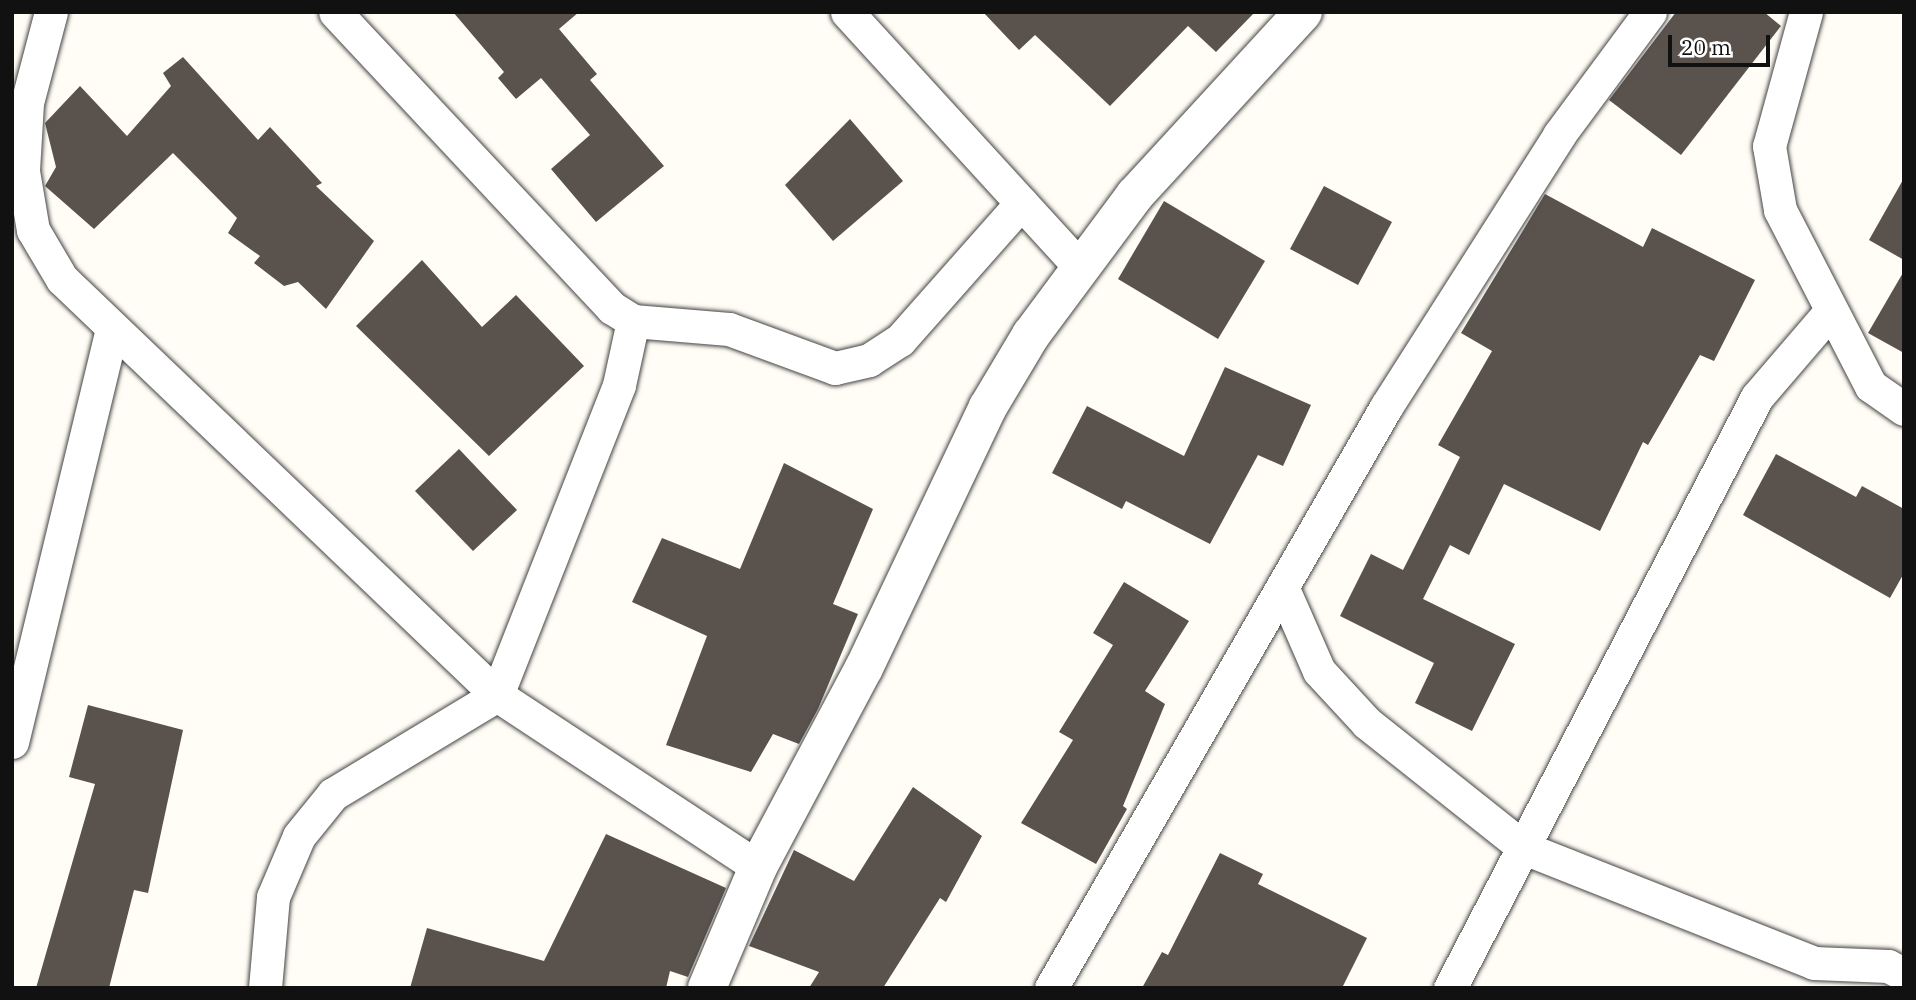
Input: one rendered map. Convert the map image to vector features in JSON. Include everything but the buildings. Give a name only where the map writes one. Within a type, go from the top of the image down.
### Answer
[{"type":"street","points":[[51,12],[20,111],[23,171],[33,230],[62,279],[111,332],[497,695],[758,867]]},
{"type":"street","points":[[335,12],[612,309],[633,321],[729,330],[835,368],[869,360],[900,340],[1021,203]]},
{"type":"street","points":[[847,12],[1079,266]]},
{"type":"street","points":[[707,988],[758,867],[864,668],[988,407],[1079,266],[1303,12]]},
{"type":"street","points":[[1051,988],[1284,591],[1400,384],[1559,135],[1650,12]]},
{"type":"street","points":[[1807,12],[1769,146],[1780,211],[1829,313],[1871,386],[1904,409]]},
{"type":"street","points":[[1450,988],[1757,397],[1829,313]]},
{"type":"street","points":[[265,988],[273,897],[299,836],[333,793],[497,695],[620,385],[633,321]]},
{"type":"street","points":[[12,743],[111,332]]},
{"type":"street","points":[[1284,591],[1319,671],[1367,723],[1524,848],[1808,975],[1888,966],[1904,974]]}]
